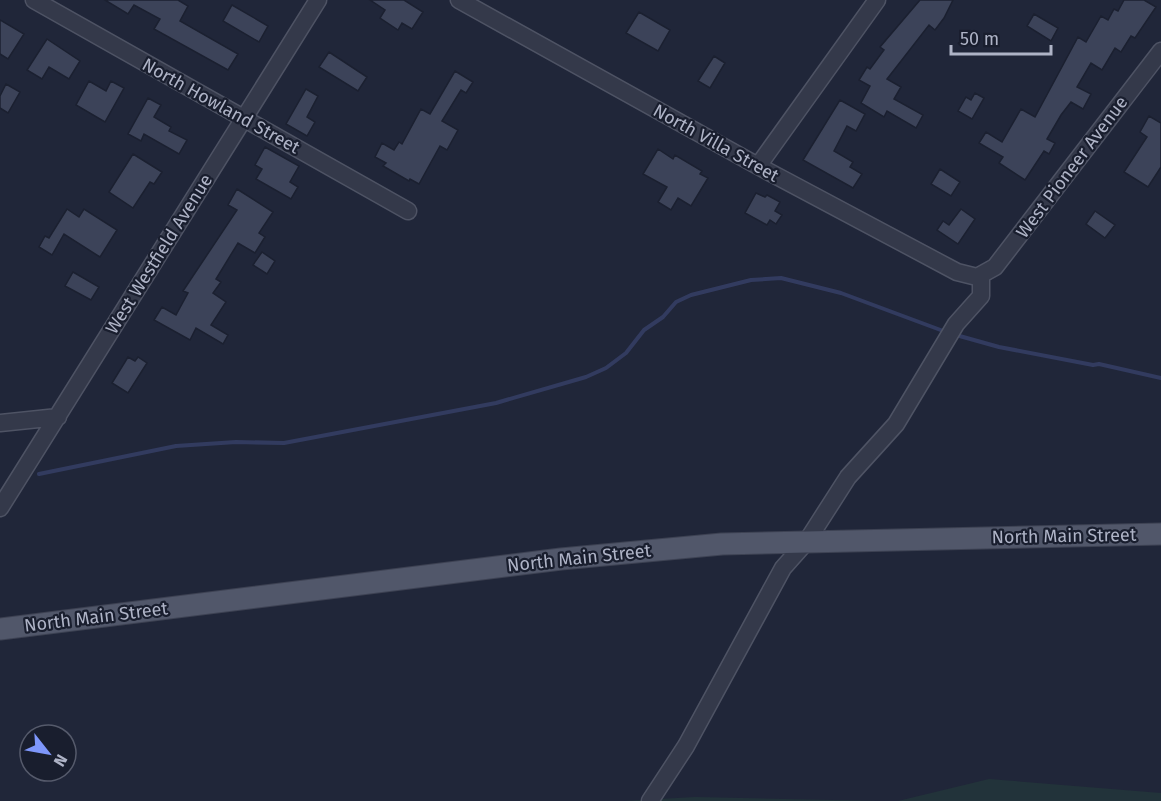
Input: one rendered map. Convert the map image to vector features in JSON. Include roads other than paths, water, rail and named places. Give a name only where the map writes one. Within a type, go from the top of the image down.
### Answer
[{"type":"main road","name":"North Main Street","points":[[0,629],[561,559],[722,543],[1161,534]]},
{"type":"street","name":"North Howland Street","points":[[34,0],[408,211]]},
{"type":"street","name":"West Westfield Avenue","points":[[0,508],[318,0]]},
{"type":"street","name":"North Villa Street","points":[[459,0],[758,166],[957,272],[979,276]]},
{"type":"street","points":[[758,166],[877,0]]},
{"type":"street","name":"West Pioneer Avenue","points":[[979,276],[995,267],[1161,51]]},
{"type":"street","points":[[650,801],[686,746],[783,568],[807,541],[848,477],[896,424],[957,324],[981,296],[979,276]]},
{"type":"street","points":[[0,423],[58,417]]},
{"type":"waterway","points":[[39,474],[176,446],[236,442],[284,443],[496,403],[586,377],[606,368],[626,353],[644,330],[663,317],[676,302],[691,295],[751,280],[781,278],[841,293],[946,332]]},
{"type":"waterway","points":[[956,335],[999,347],[1093,365],[1099,364],[1161,378]]}]
